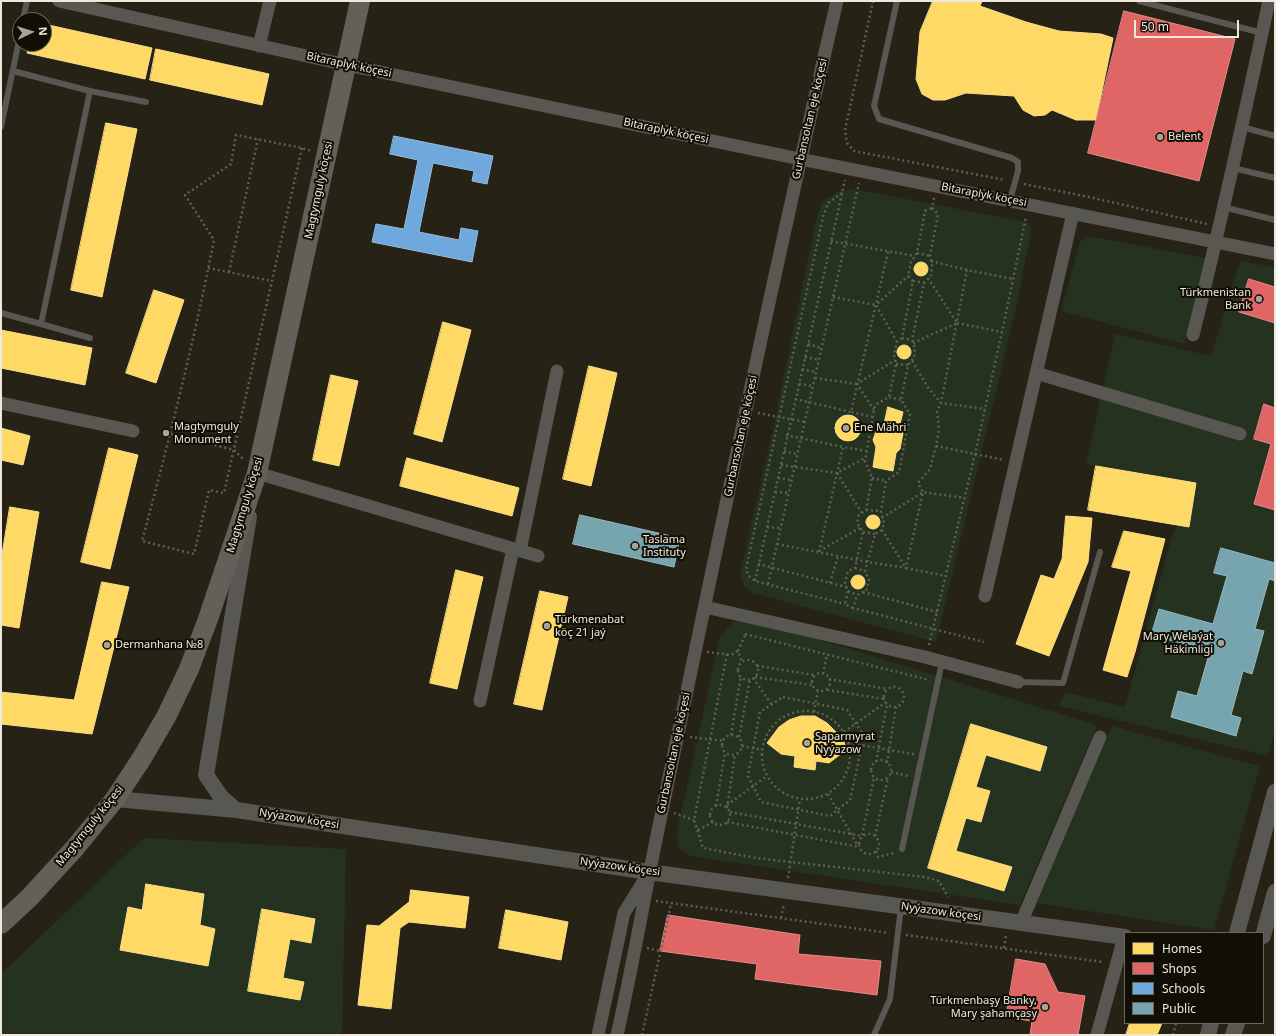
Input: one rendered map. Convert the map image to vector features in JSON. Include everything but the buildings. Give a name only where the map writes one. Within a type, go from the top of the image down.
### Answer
[{"type":"main road","name":"Magtymguly köçesi","points":[[1,924],[29,898],[74,849],[115,799],[142,758],[166,717],[189,669],[208,619],[257,473],[360,1]]},
{"type":"street","name":"Bitaraplyk köçesi","points":[[59,1],[347,65],[800,159],[1073,212],[1216,243],[1275,254]]},
{"type":"street","points":[[259,46],[270,1]]},
{"type":"street","name":"Gurbansoltan eje köçesi","points":[[617,1035],[662,809],[746,410],[800,159],[837,1]]},
{"type":"street","points":[[1193,335],[1216,243],[1269,1]]},
{"type":"street","points":[[985,596],[1073,212]]},
{"type":"street","points":[[480,701],[517,550],[557,371]]},
{"type":"street","points":[[1036,373],[1240,434]]},
{"type":"street","points":[[1,402],[133,431]]},
{"type":"street","points":[[236,810],[221,797],[206,775],[257,473],[538,556]]},
{"type":"street","points":[[705,606],[925,657],[1018,682]]},
{"type":"street","points":[[1021,923],[1100,737]]},
{"type":"street","points":[[1237,932],[1275,792]]},
{"type":"street","name":"Nyýazow köçesi","points":[[115,799],[236,810],[649,872],[1124,937]]},
{"type":"street","name":"Gurbansoltan eje köçesi","points":[[598,1035],[624,912],[649,872]]},
{"type":"street","points":[[1264,932],[1275,892]]},
{"type":"street","points":[[1097,1035],[1124,941]]},
{"type":"street","points":[[1208,1035],[1211,1024]]},
{"type":"street","points":[[1233,1035],[1237,1024]]},
{"type":"lane","points":[[25,12],[27,1]]},
{"type":"lane","points":[[897,1],[874,106],[879,119],[1012,158],[1018,162],[1018,170],[1010,200]]},
{"type":"lane","points":[[1139,1],[1262,32]]},
{"type":"lane","points":[[1,127],[17,52]]},
{"type":"lane","points":[[13,72],[90,91],[146,102]]},
{"type":"lane","points":[[41,324],[90,91]]},
{"type":"lane","points":[[1242,127],[1275,136]]},
{"type":"lane","points":[[1233,168],[1275,178]]},
{"type":"lane","points":[[1223,207],[1275,220]]},
{"type":"lane","points":[[1,313],[90,338]]},
{"type":"lane","points":[[1018,682],[1063,683],[1100,552]]},
{"type":"lane","points":[[902,849],[942,662]]},
{"type":"lane","points":[[874,1035],[890,999],[902,907]]},
{"type":"path","points":[[302,148],[224,493],[209,490],[194,554],[142,541],[171,434],[202,303],[214,240],[185,195],[231,164],[236,135],[302,148],[327,155]]},
{"type":"path","points":[[229,272],[258,139]]},
{"type":"path","points":[[755,581],[781,465],[786,435],[848,168]]},
{"type":"path","points":[[941,168],[1089,197],[1219,227]]},
{"type":"path","points":[[768,584],[862,171]]},
{"type":"path","points":[[932,208],[936,186]]},
{"type":"path","points":[[842,193],[828,203],[823,217],[746,569],[748,575],[755,581],[984,642]]},
{"type":"path","points":[[876,305],[908,276],[911,262],[917,253],[925,211],[932,208]]},
{"type":"path","points":[[901,400],[908,365],[914,358],[915,348],[912,340],[924,283],[931,276],[930,256],[938,214],[932,208]]},
{"type":"path","points":[[925,657],[975,454],[1026,222]]},
{"type":"path","points":[[831,241],[915,256]]},
{"type":"path","points":[[851,412],[888,252]]},
{"type":"path","points":[[917,253],[930,256]]},
{"type":"path","points":[[931,261],[1014,279]]},
{"type":"path","points":[[208,268],[272,281]]},
{"type":"path","points":[[906,568],[923,492],[918,483],[930,469],[936,446],[939,429],[937,412],[941,403],[967,270]]},
{"type":"path","points":[[908,276],[913,281],[924,283]]},
{"type":"path","points":[[928,278],[957,323]]},
{"type":"path","points":[[890,397],[896,364],[894,355],[897,342],[902,338],[913,281]]},
{"type":"path","points":[[833,297],[876,305],[897,342]]},
{"type":"path","points":[[913,344],[957,323],[1002,332]]},
{"type":"path","points":[[902,338],[912,340]]},
{"type":"path","points":[[808,344],[821,348]]},
{"type":"path","points":[[805,357],[819,360]]},
{"type":"path","points":[[815,378],[857,384],[895,360]]},
{"type":"path","points":[[912,361],[929,389],[941,403],[985,408]]},
{"type":"path","points":[[896,364],[908,365]]},
{"type":"path","points":[[802,369],[816,372]]},
{"type":"path","points":[[799,384],[813,386]]},
{"type":"path","points":[[857,384],[874,410]]},
{"type":"path","points":[[866,510],[872,478],[865,458],[875,405],[890,397],[901,400],[910,414],[899,472],[886,481],[881,511],[884,523],[882,530],[875,534],[863,532],[857,523],[859,516],[866,510],[881,511]]},
{"type":"path","points":[[795,399],[873,417]]},
{"type":"path","points":[[746,410],[805,422]]},
{"type":"path","points":[[171,434],[234,450],[257,473]]},
{"type":"path","points":[[786,435],[843,448],[867,451]]},
{"type":"path","points":[[936,446],[1015,463]]},
{"type":"path","points":[[819,552],[843,448]]},
{"type":"path","points":[[784,450],[798,454]]},
{"type":"path","points":[[781,465],[837,473],[865,458]]},
{"type":"path","points":[[837,473],[862,513]]},
{"type":"path","points":[[778,478],[791,480]]},
{"type":"path","points":[[872,478],[886,481]]},
{"type":"path","points":[[775,492],[788,493]]},
{"type":"path","points":[[882,518],[923,492],[964,498]]},
{"type":"path","points":[[767,527],[780,528]]},
{"type":"path","points":[[819,552],[860,528]]},
{"type":"path","points":[[882,530],[906,568]]},
{"type":"path","points":[[855,568],[863,532]]},
{"type":"path","points":[[865,572],[875,534]]},
{"type":"path","points":[[777,544],[946,576]]},
{"type":"path","points":[[830,583],[838,556]]},
{"type":"path","points":[[758,564],[847,587]]},
{"type":"path","points":[[844,604],[848,591],[845,583],[848,571],[855,568],[865,572],[870,580],[866,591],[857,595],[853,608]]},
{"type":"path","points":[[848,591],[857,595]]},
{"type":"path","points":[[863,592],[937,612]]},
{"type":"path","points":[[696,651],[731,655],[738,651],[752,618]]},
{"type":"path","points":[[745,634],[938,682]]},
{"type":"path","points":[[738,651],[742,662]]},
{"type":"path","points":[[727,654],[694,820],[703,848],[756,858],[924,877],[938,881],[957,914]]},
{"type":"path","points":[[823,674],[827,654]]},
{"type":"path","points":[[725,752],[728,754],[735,754],[740,752],[742,746],[739,737],[753,678],[758,672],[757,666],[751,660],[742,662],[739,668],[741,676],[731,735]]},
{"type":"path","points":[[757,666],[815,675],[823,674],[829,679],[889,689],[895,687],[899,688],[904,697],[902,703],[896,707],[890,706],[886,702],[827,690],[818,691],[813,688],[812,685],[812,680],[815,675]]},
{"type":"path","points":[[741,676],[747,679],[753,678],[812,685]]},
{"type":"path","points":[[753,678],[772,704]]},
{"type":"path","points":[[827,690],[830,685],[829,679]]},
{"type":"path","points":[[859,847],[859,841],[862,836],[874,778],[871,769],[876,762],[880,748],[886,702],[885,694],[889,689]]},
{"type":"path","points":[[814,712],[818,691]]},
{"type":"path","points":[[783,697],[816,704],[847,710],[864,736],[850,800],[830,816],[761,802],[748,776],[760,712],[783,697]]},
{"type":"path","points":[[844,732],[886,702]]},
{"type":"path","points":[[896,707],[888,763],[891,772],[888,777],[875,836],[878,845],[876,851],[878,857],[889,855],[902,849]]},
{"type":"path","points":[[796,712],[814,712],[826,716],[836,723],[844,732],[850,755],[844,777],[837,787],[828,794],[819,797],[800,799],[781,792],[773,785],[764,768],[762,750],[765,738],[771,728],[780,719],[796,712]]},
{"type":"path","points":[[713,822],[711,813],[716,806],[725,752],[723,741],[726,737],[731,735],[739,737]]},
{"type":"path","points":[[678,736],[723,741]]},
{"type":"path","points":[[848,743],[922,755]]},
{"type":"path","points":[[742,746],[762,750]]},
{"type":"path","points":[[713,822],[719,825],[725,824],[730,817],[730,812],[727,806],[735,754]]},
{"type":"path","points":[[876,762],[882,761],[888,763]]},
{"type":"path","points":[[891,772],[917,778]]},
{"type":"path","points":[[716,806],[727,806],[767,776]]},
{"type":"path","points":[[874,778],[883,780],[888,777]]},
{"type":"path","points":[[828,794],[861,850],[867,854],[876,851]]},
{"type":"path","points":[[786,891],[800,799]]},
{"type":"path","points":[[662,809],[694,820]]},
{"type":"path","points":[[730,812],[852,835],[862,836],[867,834],[875,836]]},
{"type":"path","points":[[698,830],[713,822]]},
{"type":"path","points":[[727,822],[859,847]]},
{"type":"path","points":[[644,899],[671,904],[1118,964]]},
{"type":"path","points":[[642,1035],[671,904]]},
{"type":"path","points":[[1173,1035],[1176,1024]]},
{"type":"green space","points":[[854,189],[1026,222],[1032,227],[1017,304],[936,642],[753,593],[744,586],[740,573],[775,420],[815,224],[822,202],[837,192]]},
{"type":"green space","points":[[1088,236],[1206,258],[1207,266],[1184,344],[1061,311],[1080,242]]},
{"type":"green space","points":[[1240,261],[1275,267],[1275,732],[1268,756],[1059,706],[1065,692],[1125,707],[1171,539],[1196,484],[1086,464],[1115,334],[1211,356]]},
{"type":"green space","points":[[746,617],[1097,725],[1020,905],[690,856],[678,848],[677,832],[720,636],[733,622]]},
{"type":"green space","points":[[1112,726],[1260,766],[1214,930],[1036,903]]},
{"type":"green space","points":[[144,838],[346,849],[342,1035],[1,1035],[1,974]]},
{"type":"place","name":"Belent","points":[[1160,137]]},
{"type":"place","name":"Türkmenistan Bank","points":[[1259,299]]},
{"type":"place","name":"Ene Mähri","points":[[846,428]]},
{"type":"place","name":"Magtymguly Monument","points":[[166,433]]},
{"type":"place","name":"Taslama Instituty","points":[[635,546]]},
{"type":"place","name":"Türkmenabat köç 21 jaý","points":[[547,626]]},
{"type":"place","name":"Mary Welaýat Häkimligi","points":[[1221,643]]},
{"type":"place","name":"Dermanhana №8","points":[[107,645]]},
{"type":"place","name":"Saparmyrat Nyýazow","points":[[807,743]]},
{"type":"place","name":"Türkmenbaşy Banky, Mary şahamçasy","points":[[1045,1007]]}]
